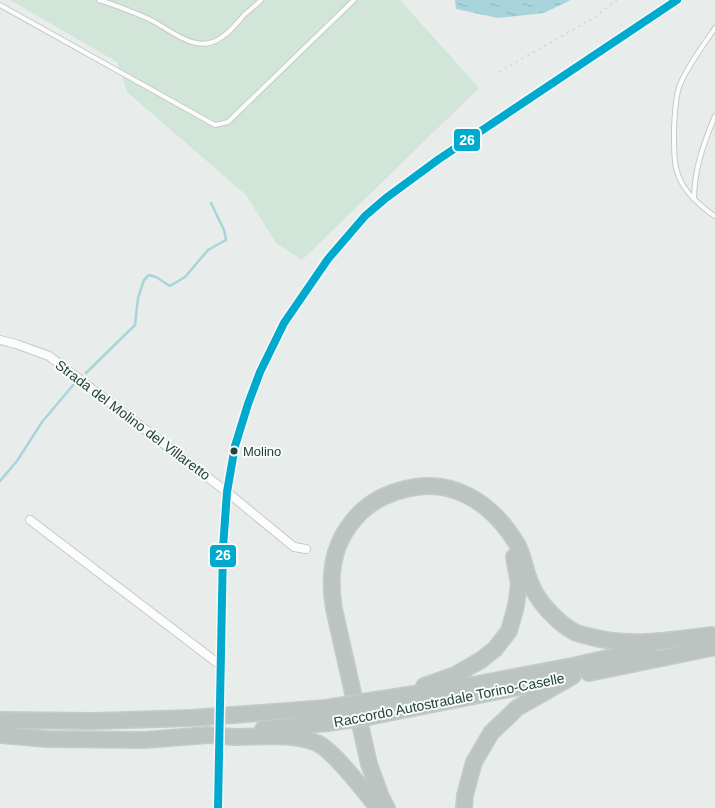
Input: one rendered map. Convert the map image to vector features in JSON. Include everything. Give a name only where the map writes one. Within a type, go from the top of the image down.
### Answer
[{"type":"highway","points":[[387,808],[369,764],[334,609],[332,575],[337,549],[349,525],[371,503],[385,495],[401,489],[421,486],[442,487],[463,492],[480,502],[499,518],[519,547],[531,586],[547,610],[574,632],[601,640],[628,643],[714,638]]},
{"type":"highway","points":[[375,700],[455,675],[481,660],[495,649],[509,631],[516,606],[518,584],[514,556],[509,543],[490,511]]},
{"type":"highway","name":"Raccordo Autostradale Torino-Caselle","points":[[0,720],[95,721],[232,715],[373,716],[573,676],[714,638]]},
{"type":"highway","name":"Raccordo Autostradale Torino-Caselle","points":[[0,735],[47,739],[144,740],[235,735],[327,715],[375,700],[474,685],[714,638]]},
{"type":"highway","points":[[464,808],[465,795],[474,762],[491,733],[517,708],[573,676]]},
{"type":"highway","points":[[235,735],[284,737],[318,744],[326,749],[348,772],[378,808]]},
{"type":"street","points":[[218,808],[223,548],[227,492],[235,446],[248,404],[260,372],[284,322],[328,259],[365,216],[438,159],[677,0]]},
{"type":"street","name":"Strada del Molino del Villaretto","points":[[0,340],[49,356],[227,492],[294,547],[306,548]]},
{"type":"street","points":[[30,520],[220,665]]},
{"type":"lane","points":[[99,0],[119,6],[150,20],[188,41],[199,44],[210,43],[228,33],[261,0]]},
{"type":"lane","points":[[0,5],[215,124],[228,122],[354,0]]},
{"type":"lane","points":[[715,28],[685,73],[680,86],[675,111],[674,150],[676,172],[685,190],[715,216]]},
{"type":"lane","points":[[694,199],[694,188],[699,164],[715,116]]},
{"type":"path","points":[[499,72],[594,16],[616,0]]},
{"type":"green space","points":[[10,0],[400,0],[479,88],[302,260],[276,243],[246,195],[127,92],[117,62]]},
{"type":"water","points":[[455,0],[571,0],[544,13],[498,18],[456,9]]},
{"type":"waterway","points":[[86,373],[135,325],[138,298],[144,280],[149,275],[170,286],[185,277],[208,250],[226,240],[224,230],[211,203]]},
{"type":"waterway","points":[[0,481],[17,461],[42,422],[74,384]]},
{"type":"transit line","name":"26","points":[[218,808],[223,548],[227,492],[235,446],[248,404],[260,372],[284,323],[328,259],[365,216],[386,198],[439,159],[677,0]]},
{"type":"place","name":"Molino","points":[[234,451]]}]
